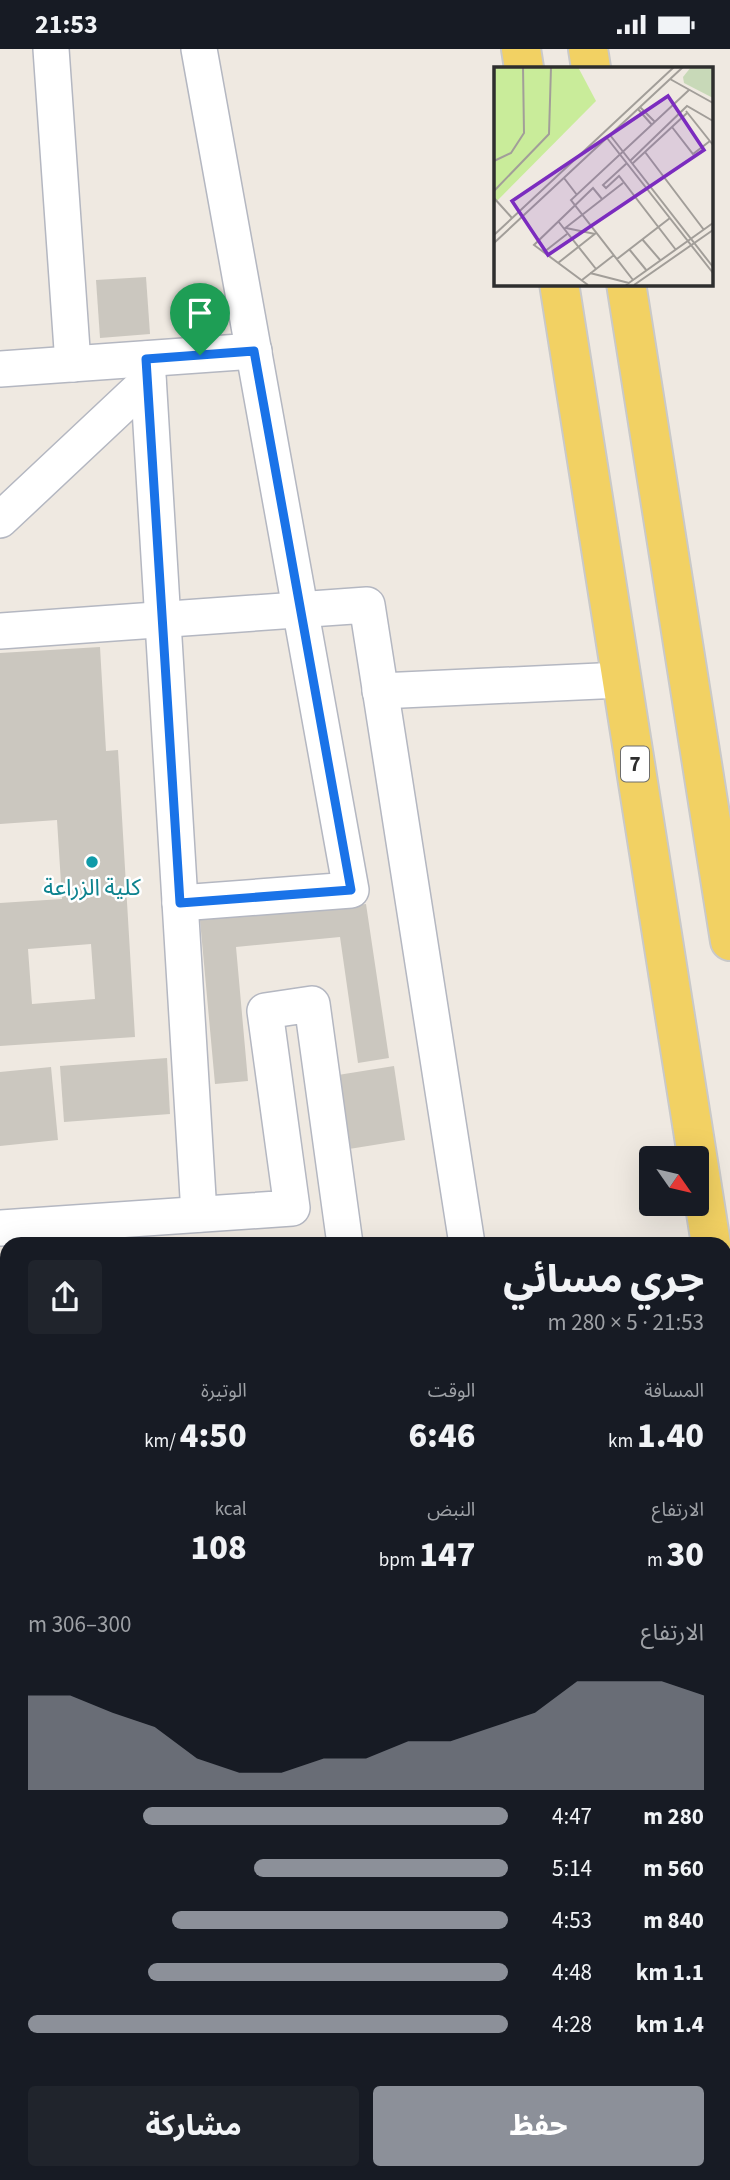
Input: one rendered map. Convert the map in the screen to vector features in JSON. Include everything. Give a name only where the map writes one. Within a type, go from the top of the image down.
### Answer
[{"type":"main road","points":[[521,49],[524,67]]},
{"type":"main road","points":[[588,49],[591,67]]},
{"type":"main road","name":"7","points":[[559,285],[710,1237]]},
{"type":"main road","points":[[626,285],[730,941]]},
{"type":"street","points":[[51,49],[73,364]]},
{"type":"street","points":[[180,903],[351,890],[199,49]]},
{"type":"street","points":[[0,369],[73,364],[147,370],[254,351]]},
{"type":"street","points":[[0,520],[147,370]]},
{"type":"street","points":[[147,370],[199,1214]]},
{"type":"street","points":[[0,631],[367,605],[466,1237]]},
{"type":"street","points":[[380,691],[621,680]]},
{"type":"street","points":[[0,1228],[292,1208],[265,1011],[312,1005],[344,1237]]},
{"type":"building","points":[[146,277],[150,334],[100,338],[96,280]]},
{"type":"building","name":"كلية الزراعة","points":[[100,647],[106,751],[118,750],[135,1037],[0,1046],[0,903],[62,899],[57,820],[0,824],[0,653]],"holes":[[[91,944],[95,999],[32,1004],[28,949]]]},
{"type":"building","points":[[366,904],[389,1058],[358,1063],[340,937],[236,947],[248,1081],[215,1084],[200,920]]},
{"type":"building","points":[[167,1058],[170,1114],[64,1122],[60,1066]]},
{"type":"building","points":[[394,1066],[405,1140],[349,1149],[338,1075]]},
{"type":"building","points":[[51,1067],[58,1140],[0,1146],[0,1072]]},
{"type":"place","name":"كلية الزراعة","points":[[92,862]]},
{"type":"route","points":[[254,351],[351,890],[180,903],[146,359],[200,355],[254,351]]}]
